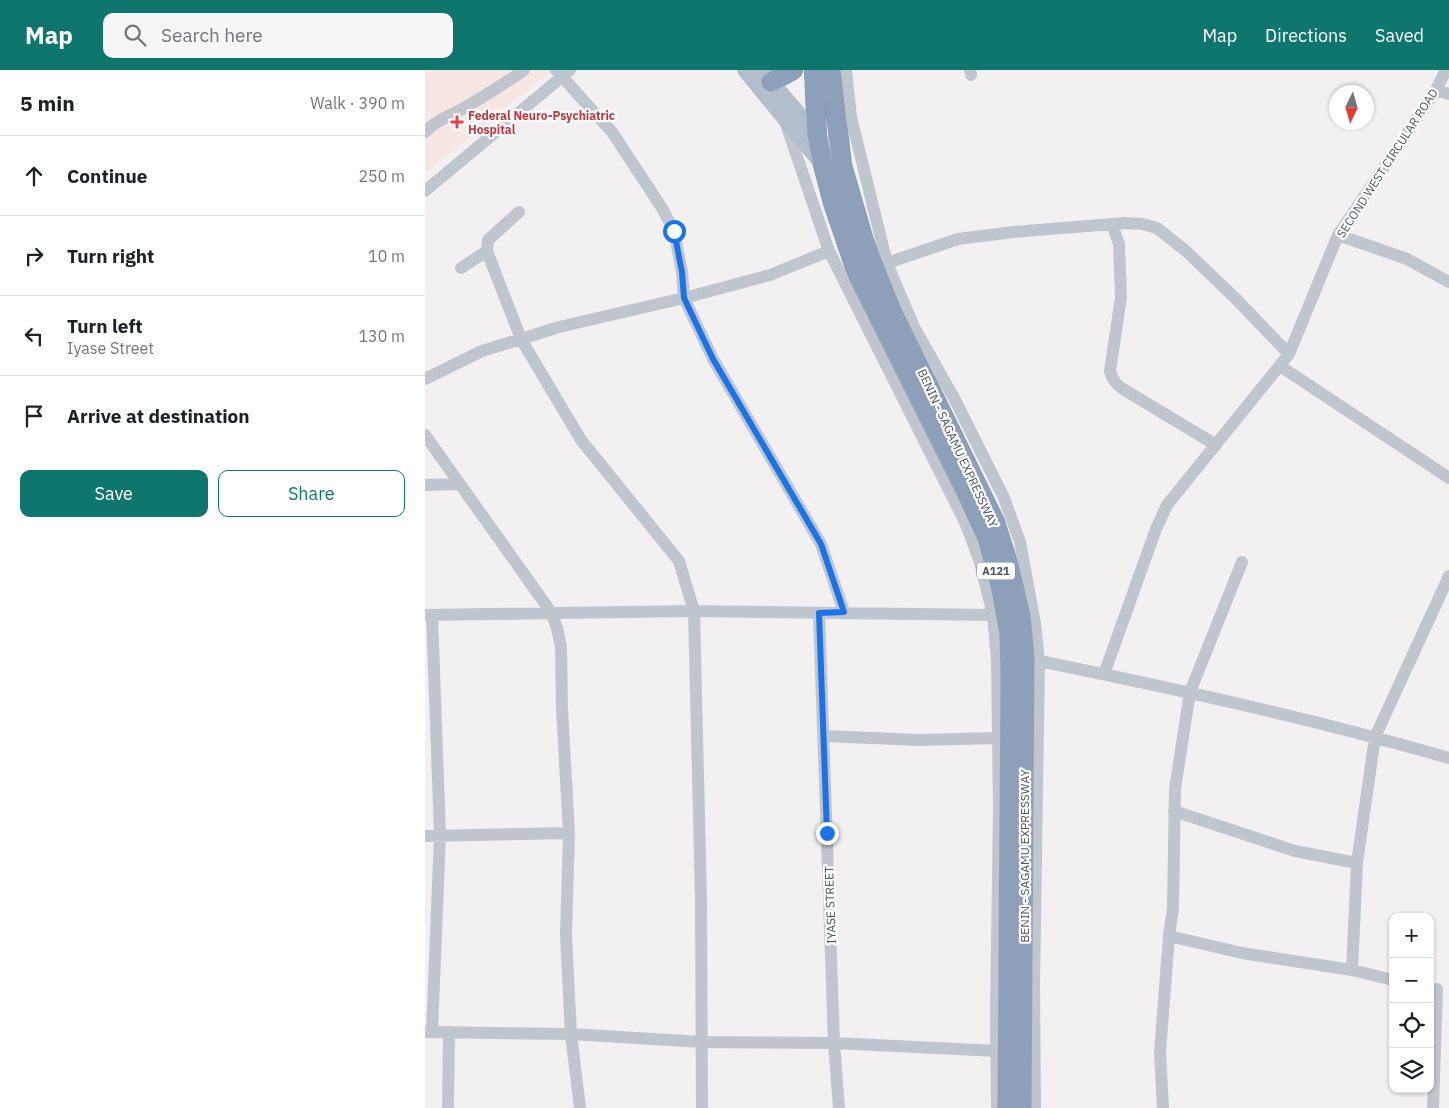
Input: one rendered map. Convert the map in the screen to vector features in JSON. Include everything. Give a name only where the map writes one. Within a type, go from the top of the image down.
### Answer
[{"type":"highway","points":[[766,76],[793,70]]},
{"type":"highway","name":"A121","points":[[814,70],[817,135],[823,166],[858,276],[983,529],[1001,589],[1009,634],[1007,1108]]},
{"type":"highway","name":"BENIN - SAGAMU EXPRESSWAY","points":[[831,70],[842,166],[868,224],[864,241],[892,311],[995,522],[1010,570],[1021,616],[1025,657],[1022,1108]]},
{"type":"main road","points":[[745,70],[823,166]]},
{"type":"main road","points":[[766,76],[842,166]]},
{"type":"street","points":[[425,132],[430,121],[455,113],[495,90],[524,70]]},
{"type":"street","points":[[846,70],[851,117],[868,224],[914,327],[955,398],[1004,498],[1020,542],[1035,623],[1039,661],[1034,986],[1035,1108]]},
{"type":"street","name":"SECOND WEST CIRCULAR ROAD","points":[[1104,674],[1156,529],[1167,505],[1289,354],[1338,235],[1436,90],[1446,70]]},
{"type":"street","points":[[425,191],[563,72],[612,132],[662,208],[674,231],[682,272],[684,298],[713,359],[821,544],[844,612]]},
{"type":"street","points":[[1436,90],[1449,94]]},
{"type":"street","points":[[783,116],[829,250],[965,522],[980,562],[993,615],[997,660],[998,738],[997,1108]]},
{"type":"street","points":[[519,212],[488,240],[487,251],[521,339],[581,440],[679,561],[693,611],[701,899],[702,1108]]},
{"type":"street","points":[[887,263],[958,239],[1013,232],[1113,224],[1142,224],[1157,228],[1186,251],[1289,354]]},
{"type":"street","points":[[1113,224],[1119,244],[1121,297],[1111,371],[1112,378],[1123,389],[1216,445]]},
{"type":"street","points":[[1338,235],[1407,259],[1449,282]]},
{"type":"street","points":[[425,379],[482,351],[559,327],[684,298],[770,275],[829,250]]},
{"type":"street","points":[[461,268],[487,251]]},
{"type":"street","points":[[1280,366],[1449,478]]},
{"type":"street","points":[[425,435],[551,612],[557,628],[561,647],[562,709],[569,833],[566,935],[571,1034],[580,1108]]},
{"type":"street","points":[[425,485],[460,484]]},
{"type":"street","points":[[1163,1108],[1160,1052],[1173,908],[1175,789],[1190,692],[1242,562]]},
{"type":"street","points":[[1352,970],[1357,863],[1375,737],[1449,576]]},
{"type":"street","points":[[993,615],[693,611],[428,615],[440,835],[428,1032],[571,1034],[701,1042],[833,1044],[997,1051]]},
{"type":"street","name":"IYASE STREET","points":[[819,613],[833,1044],[839,1108]]},
{"type":"street","points":[[1039,661],[1190,692],[1375,737],[1449,758]]},
{"type":"street","points":[[824,736],[919,740],[998,738]]},
{"type":"street","points":[[1174,811],[1295,851],[1357,863]]},
{"type":"street","points":[[425,836],[569,833]]},
{"type":"street","points":[[1169,936],[1242,953],[1352,970],[1389,979]]},
{"type":"street","points":[[1433,1108],[1439,990]]},
{"type":"street","points":[[448,1108],[449,1032]]},
{"type":"shaded area","name":"Federal Neuro-Psychiatric Hospital","points":[[425,70],[552,70],[425,173]]},
{"type":"place","name":"Federal Neuro-Psychiatric Hospital","points":[[457,122]]},
{"type":"route","points":[[674,231],[682,272],[684,298],[713,359],[821,544],[844,612],[819,613],[827,833]]}]
